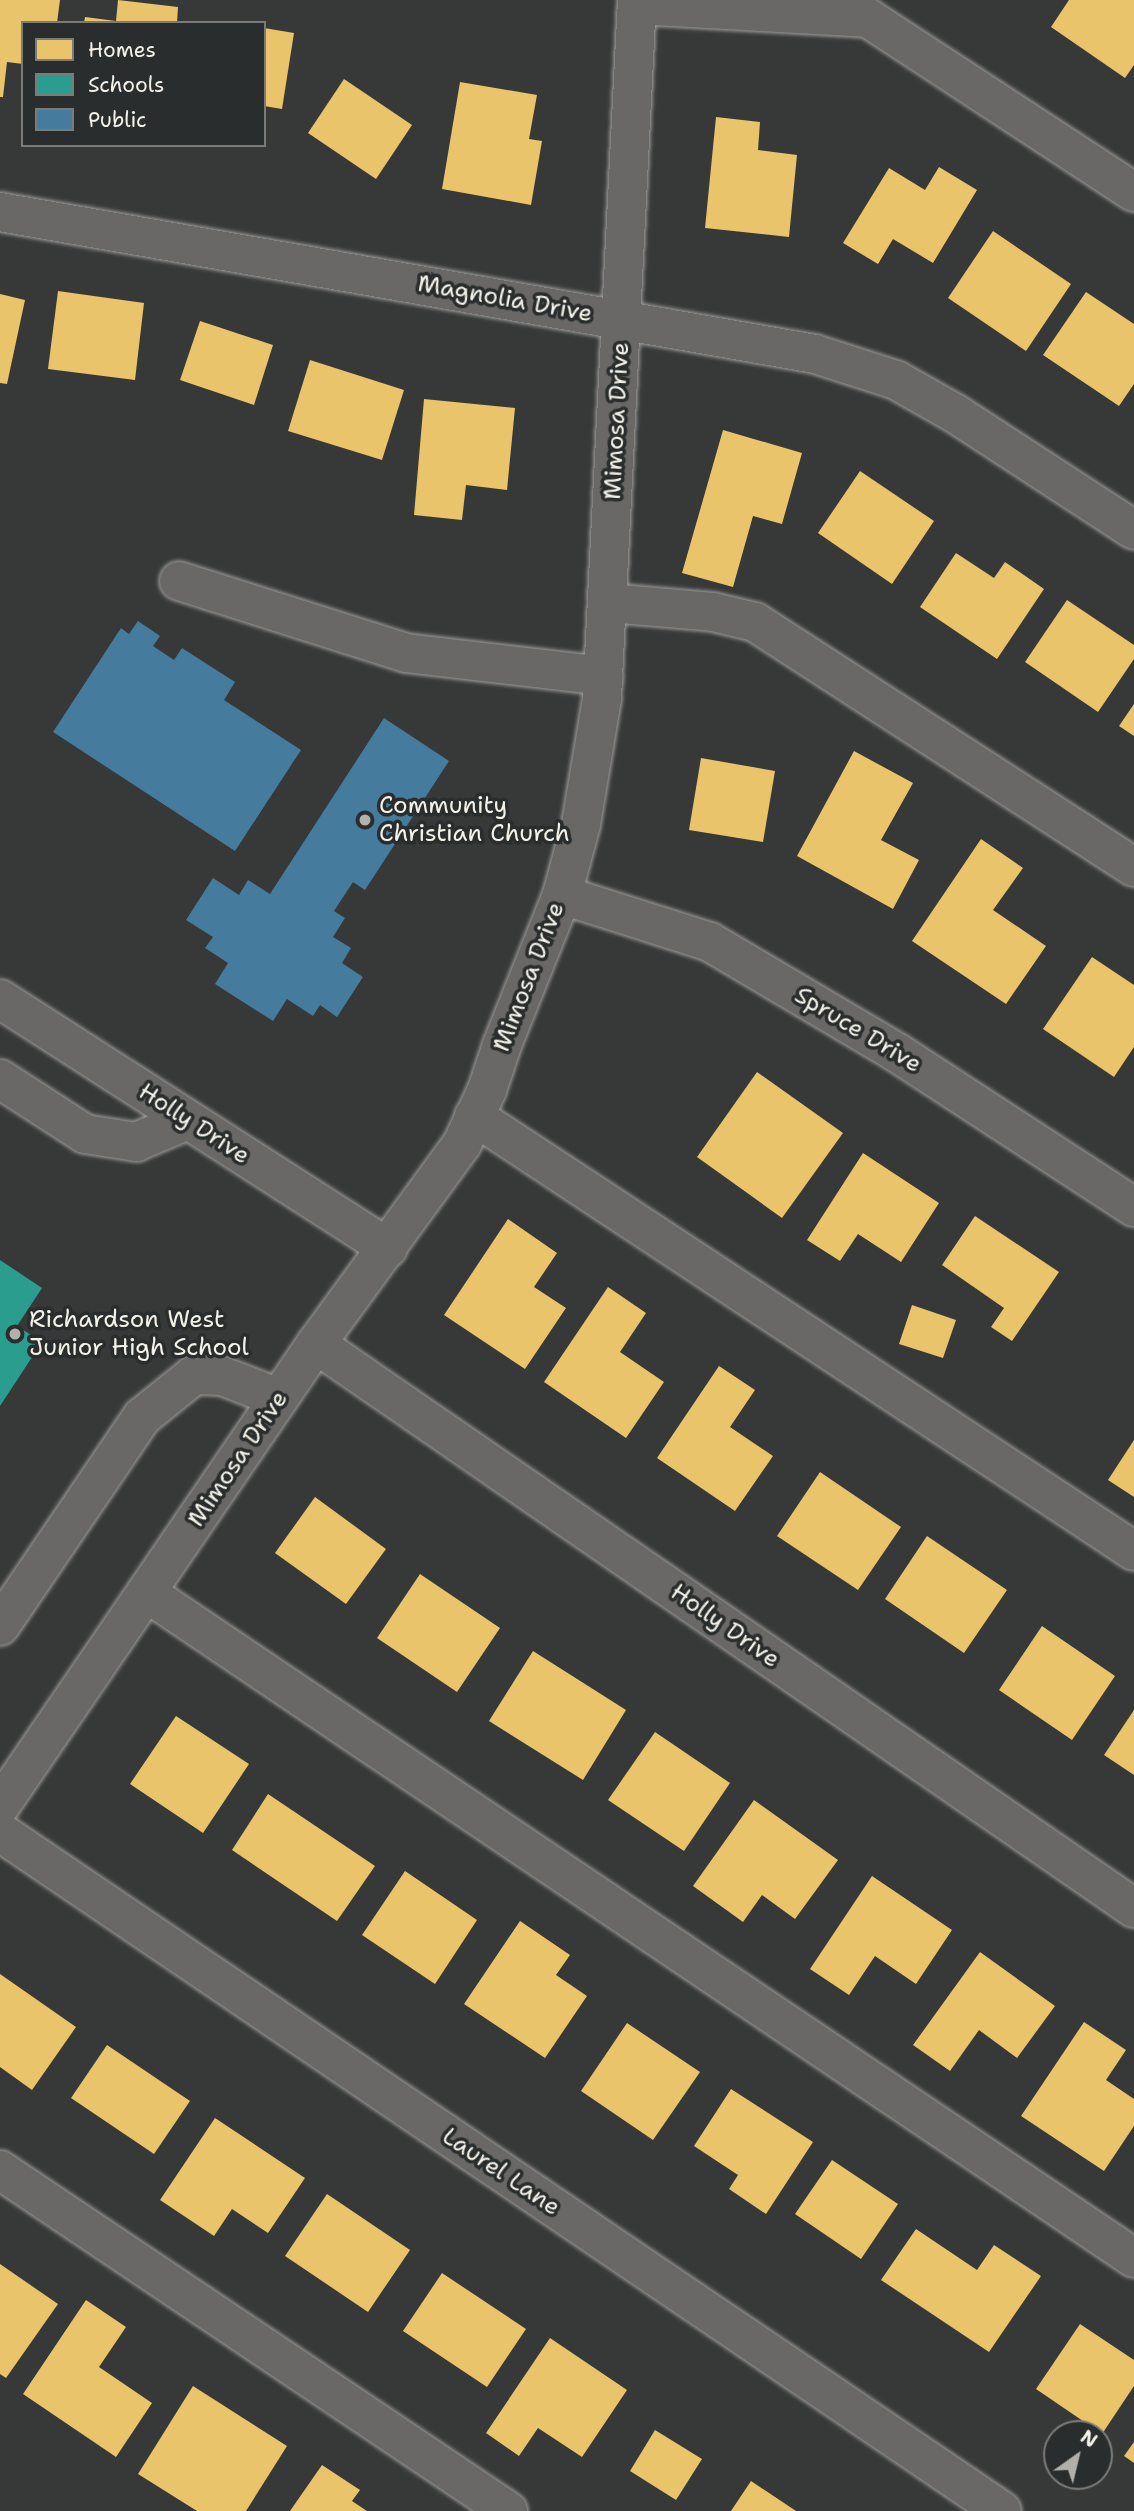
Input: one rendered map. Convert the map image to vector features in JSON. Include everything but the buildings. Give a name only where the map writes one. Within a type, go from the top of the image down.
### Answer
[{"type":"street","points":[[637,2],[868,18],[1134,192]]},
{"type":"street","name":"Mimosa Drive","points":[[0,1806],[316,1344],[462,1144],[562,895],[581,824],[604,676],[637,2]]},
{"type":"street","name":"Magnolia Drive","points":[[0,212],[815,354],[896,380],[956,414],[1134,530]]},
{"type":"street","points":[[179,581],[407,653],[604,676]]},
{"type":"street","points":[[608,603],[713,612],[755,622],[1134,867]]},
{"type":"street","name":"Spruce Drive","points":[[562,895],[710,942],[897,1052],[1134,1207]]},
{"type":"street","name":"Holly Drive","points":[[0,999],[388,1248]]},
{"type":"street","points":[[0,1079],[85,1134],[136,1142],[188,1120]]},
{"type":"street","points":[[474,1116],[1134,1551]]},
{"type":"street","name":"Holly Drive","points":[[316,1344],[1134,1908]]},
{"type":"street","points":[[0,1626],[142,1417],[194,1375],[222,1376],[279,1398]]},
{"type":"street","points":[[147,1592],[1134,2258]]},
{"type":"street","name":"Laurel Lane","points":[[0,1832],[1002,2511]]},
{"type":"street","points":[[0,2170],[508,2511]]},
{"type":"place","name":"Community Christian Church","points":[[365,820]]},
{"type":"place","name":"Richardson West Junior High School","points":[[15,1334]]}]
